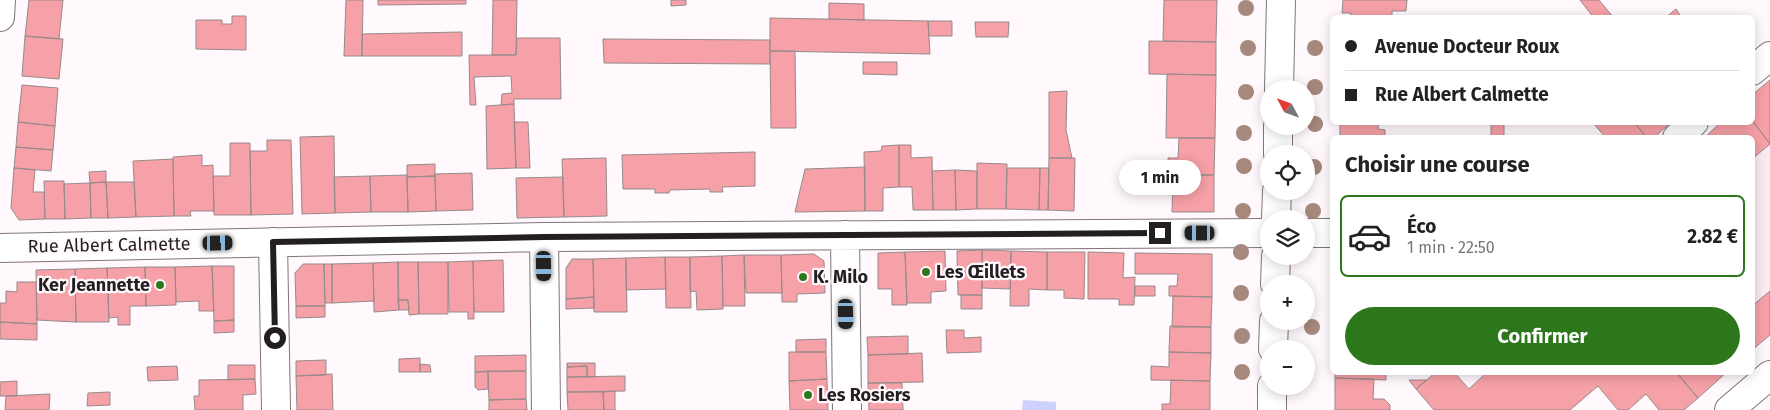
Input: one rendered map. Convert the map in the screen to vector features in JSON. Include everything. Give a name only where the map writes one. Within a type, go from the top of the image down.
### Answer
[{"type":"street","points":[[0,17],[2,0]]},
{"type":"street","points":[[1279,80],[1281,0]]},
{"type":"street","points":[[1755,68],[1770,56]]},
{"type":"street","points":[[1680,135],[1691,125]]},
{"type":"street","name":"Rue Albert Calmette","points":[[0,248],[544,237],[1260,233]]},
{"type":"street","points":[[1315,233],[1330,233]]},
{"type":"street","points":[[844,235],[847,410]]},
{"type":"street","points":[[544,237],[546,410]]},
{"type":"street","points":[[273,242],[276,410]]},
{"type":"street","points":[[1729,410],[1770,375]]},
{"type":"street","points":[[1272,395],[1272,410]]},
{"type":"shaded area","points":[[1755,123],[1770,144],[1770,335],[1755,348],[1755,135],[1707,135],[1719,125],[1755,125]]},
{"type":"water","points":[[1023,400],[1056,402],[1056,410],[1022,410]]},
{"type":"building","points":[[29,0],[63,0],[59,39],[25,36]]},
{"type":"building","points":[[346,0],[363,0],[362,56],[344,56]]},
{"type":"building","points":[[378,0],[466,0],[466,4],[378,5]]},
{"type":"building","points":[[493,0],[517,0],[516,55],[492,55]]},
{"type":"building","points":[[671,0],[686,0],[686,5],[671,6]]},
{"type":"building","points":[[1164,0],[1217,0],[1216,42],[1163,41]]},
{"type":"building","points":[[1343,0],[1407,0],[1406,11],[1392,11],[1392,15],[1351,15],[1351,13],[1342,13]]},
{"type":"building","points":[[1580,0],[1599,0],[1611,15],[1592,15]]},
{"type":"building","points":[[829,3],[864,4],[864,20],[829,19]]},
{"type":"building","points":[[1676,9],[1680,15],[1669,15]]},
{"type":"building","points":[[232,16],[246,16],[246,50],[196,49],[196,20],[222,20],[222,24],[232,24]]},
{"type":"building","points":[[770,18],[928,21],[930,54],[770,51]]},
{"type":"building","points":[[928,21],[952,21],[952,36],[929,36]]},
{"type":"building","points":[[975,22],[1009,22],[1008,37],[976,37]]},
{"type":"building","points":[[462,32],[462,56],[362,56],[362,34]]},
{"type":"building","points":[[25,36],[63,39],[59,79],[22,76]]},
{"type":"building","points":[[517,38],[560,38],[561,99],[514,99],[514,104],[501,105],[502,94],[512,93],[511,76],[474,77],[476,105],[470,105],[469,55],[516,55]]},
{"type":"building","points":[[603,39],[770,40],[770,64],[604,63]]},
{"type":"building","points":[[1149,41],[1216,42],[1216,75],[1149,74]]},
{"type":"building","points":[[770,51],[795,51],[796,128],[771,128]]},
{"type":"building","points":[[863,62],[897,62],[897,75],[863,74]]},
{"type":"building","points":[[1167,74],[1216,75],[1215,138],[1166,138]]},
{"type":"building","points":[[1770,80],[1770,144],[1755,124],[1755,92]]},
{"type":"building","points":[[22,85],[58,88],[55,126],[18,122]]},
{"type":"building","points":[[1067,91],[1066,130],[1072,158],[1049,158],[1049,92]]},
{"type":"building","points":[[514,104],[516,168],[487,169],[486,106]]},
{"type":"building","points":[[18,122],[55,126],[53,150],[16,147]]},
{"type":"building","points":[[514,122],[528,122],[530,168],[516,168]]},
{"type":"building","points":[[1755,124],[1770,144],[1755,156],[1755,135],[1707,135],[1718,125]]},
{"type":"building","points":[[1340,125],[1379,125],[1378,129],[1385,130],[1385,135],[1340,135]]},
{"type":"building","points":[[1491,125],[1504,125],[1504,135],[1491,135]]},
{"type":"building","points":[[1595,125],[1636,125],[1645,135],[1603,135]]},
{"type":"building","points":[[1636,125],[1668,125],[1657,135],[1645,135]]},
{"type":"building","points":[[334,136],[335,213],[302,214],[300,137]]},
{"type":"building","points":[[1179,138],[1215,138],[1214,175],[1169,175],[1168,158],[1178,158]]},
{"type":"building","points":[[267,140],[291,140],[293,214],[251,215],[250,151],[267,151]]},
{"type":"building","points":[[230,143],[250,143],[251,215],[214,215],[213,176],[230,176]]},
{"type":"building","points":[[899,145],[911,145],[911,158],[932,157],[933,210],[913,210],[912,187],[899,187]]},
{"type":"building","points":[[899,145],[899,187],[883,188],[883,211],[865,211],[864,152],[881,151],[882,146]]},
{"type":"building","points":[[16,147],[53,150],[51,171],[14,168]]},
{"type":"building","points":[[755,152],[755,186],[722,187],[723,192],[710,192],[710,189],[670,190],[669,193],[655,193],[655,189],[623,189],[622,155]]},
{"type":"building","points":[[202,155],[202,166],[213,165],[214,211],[190,211],[191,216],[174,216],[173,157]]},
{"type":"building","points":[[606,158],[607,216],[564,217],[562,159]]},
{"type":"building","points":[[1049,158],[1075,158],[1074,211],[1048,210]]},
{"type":"building","points":[[173,159],[174,216],[136,217],[133,161]]},
{"type":"building","points":[[977,163],[1007,164],[1006,209],[977,209]]},
{"type":"building","points":[[435,164],[435,176],[407,177],[407,165]]},
{"type":"building","points":[[865,167],[865,211],[795,212],[805,169]]},
{"type":"building","points":[[14,168],[35,170],[33,192],[44,192],[45,219],[19,220],[11,208]]},
{"type":"building","points":[[1007,168],[1040,168],[1039,210],[1006,209]]},
{"type":"building","points":[[1040,168],[1049,168],[1048,210],[1039,210]]},
{"type":"building","points":[[955,170],[977,171],[977,209],[956,210]]},
{"type":"building","points":[[955,170],[956,210],[933,210],[932,171]]},
{"type":"building","points":[[106,171],[106,182],[90,183],[89,172]]},
{"type":"building","points":[[472,173],[473,210],[436,211],[435,174]]},
{"type":"building","points":[[407,175],[408,212],[371,212],[370,176]]},
{"type":"building","points":[[1173,175],[1214,175],[1214,212],[1172,212]]},
{"type":"building","points":[[370,176],[371,212],[335,213],[334,177]]},
{"type":"building","points":[[435,176],[436,211],[408,212],[407,177]]},
{"type":"building","points":[[563,177],[564,217],[517,218],[516,178]]},
{"type":"building","points":[[44,181],[64,181],[65,219],[45,219]]},
{"type":"building","points":[[106,182],[108,218],[91,218],[90,183]]},
{"type":"building","points":[[106,182],[134,182],[136,217],[108,218]]},
{"type":"building","points":[[90,183],[91,218],[65,219],[64,184]]},
{"type":"building","points":[[982,250],[982,295],[958,295],[957,251]]},
{"type":"building","points":[[982,250],[1011,251],[1010,289],[982,288]]},
{"type":"building","name":"Les Œillets","points":[[945,251],[946,291],[931,292],[931,303],[907,303],[905,252]]},
{"type":"building","points":[[1011,251],[1047,252],[1047,290],[1029,289],[1029,306],[1010,306]]},
{"type":"building","points":[[905,252],[907,305],[892,305],[892,289],[878,289],[878,253]]},
{"type":"building","points":[[1047,252],[1085,252],[1084,299],[1064,298],[1064,290],[1047,290]]},
{"type":"building","points":[[1088,252],[1124,253],[1123,278],[1135,277],[1134,305],[1119,305],[1119,299],[1088,299]]},
{"type":"building","points":[[1135,253],[1212,254],[1212,297],[1169,296],[1169,286],[1177,286],[1178,274],[1135,274]]},
{"type":"building","name":"K. Milo","points":[[814,254],[824,261],[825,293],[797,294],[797,302],[782,302],[781,255]]},
{"type":"building","points":[[744,255],[745,306],[723,306],[722,256]]},
{"type":"building","points":[[744,255],[781,255],[782,293],[746,293]]},
{"type":"building","points":[[722,256],[723,309],[697,310],[696,291],[690,292],[690,257]]},
{"type":"building","points":[[665,257],[690,257],[691,308],[666,308]]},
{"type":"building","points":[[665,257],[666,289],[626,290],[626,258]]},
{"type":"building","points":[[626,258],[627,312],[594,312],[593,259]]},
{"type":"building","points":[[572,259],[593,259],[594,297],[566,299],[566,268]]},
{"type":"building","points":[[503,260],[504,312],[474,312],[473,261]]},
{"type":"building","points":[[473,261],[474,319],[468,319],[468,312],[449,312],[448,262]]},
{"type":"building","points":[[398,262],[418,262],[419,314],[409,315],[408,300],[398,300]]},
{"type":"building","points":[[398,262],[399,310],[374,312],[373,263]]},
{"type":"building","points":[[418,262],[448,262],[448,314],[419,314]]},
{"type":"building","points":[[373,263],[374,301],[332,303],[332,264]]},
{"type":"building","points":[[303,264],[324,264],[325,306],[296,306],[295,273]]},
{"type":"building","points":[[324,264],[332,264],[332,303],[325,303]]},
{"type":"building","points":[[212,266],[234,266],[234,320],[214,321]]},
{"type":"building","points":[[212,266],[214,311],[199,311],[199,301],[176,302],[175,267]]},
{"type":"building","name":"Ker Jeannette","points":[[145,267],[175,267],[176,305],[146,306]]},
{"type":"building","points":[[145,267],[146,306],[130,306],[130,325],[118,325],[118,317],[109,318],[107,268]]},
{"type":"building","points":[[107,268],[109,322],[76,322],[75,269]]},
{"type":"building","points":[[75,269],[76,322],[37,320],[36,270]]},
{"type":"building","points":[[17,282],[36,282],[37,324],[0,322],[0,303],[6,303],[6,291],[17,292]]},
{"type":"building","points":[[1135,286],[1155,286],[1155,296],[1135,296]]},
{"type":"building","points":[[1770,291],[1770,335],[1755,348],[1755,304]]},
{"type":"building","points":[[961,295],[982,295],[982,309],[961,309]]},
{"type":"building","points":[[1173,296],[1212,297],[1211,327],[1172,327]]},
{"type":"building","points":[[594,297],[594,308],[566,309],[566,299]]},
{"type":"building","points":[[398,300],[408,300],[409,310],[399,310]]},
{"type":"building","points":[[296,306],[325,306],[325,317],[296,318]]},
{"type":"building","points":[[234,320],[234,332],[214,333],[214,321]]},
{"type":"building","points":[[0,322],[37,324],[37,340],[0,339]]},
{"type":"building","points":[[1170,326],[1211,327],[1211,353],[1169,352]]},
{"type":"building","points":[[946,330],[964,330],[964,338],[981,337],[981,352],[947,353]]},
{"type":"building","points":[[908,336],[908,354],[868,355],[867,337]]},
{"type":"building","points":[[826,339],[826,352],[796,352],[796,340]]},
{"type":"building","points":[[789,352],[826,352],[827,379],[789,381]]},
{"type":"building","points":[[1169,352],[1211,353],[1210,381],[1151,380],[1151,366],[1169,367]]},
{"type":"building","points":[[922,353],[923,382],[868,383],[868,355]]},
{"type":"building","points":[[526,355],[526,371],[475,372],[475,356]]},
{"type":"building","points":[[420,358],[420,372],[399,372],[399,359]]},
{"type":"building","points":[[326,360],[326,375],[296,376],[296,361]]},
{"type":"building","points":[[567,363],[595,363],[595,377],[587,377],[587,366],[567,367]]},
{"type":"building","points":[[420,364],[430,365],[431,372],[420,372]]},
{"type":"building","points":[[228,365],[255,365],[255,379],[228,380]]},
{"type":"building","points":[[177,366],[178,380],[148,381],[147,367]]},
{"type":"building","points":[[587,366],[587,377],[567,377],[567,367]]},
{"type":"building","points":[[488,371],[526,371],[526,399],[489,400]]},
{"type":"building","points":[[488,371],[488,389],[478,390],[475,387],[475,372]]},
{"type":"building","points":[[332,374],[333,410],[297,410],[296,376]]},
{"type":"building","points":[[1335,375],[1386,375],[1386,380],[1335,378]]},
{"type":"building","points":[[1432,375],[1457,375],[1469,389],[1484,375],[1679,375],[1698,398],[1684,410],[1659,410],[1646,394],[1628,410],[1618,410],[1598,386],[1570,410],[1434,410],[1416,389]]},
{"type":"building","points":[[1679,375],[1724,375],[1698,398]]},
{"type":"building","points":[[625,376],[625,391],[567,392],[567,377]]},
{"type":"building","points":[[1335,378],[1374,379],[1373,399],[1384,399],[1390,405],[1390,410],[1335,410]]},
{"type":"building","points":[[255,379],[256,394],[243,395],[243,410],[195,410],[194,396],[199,396],[199,380]]},
{"type":"building","name":"Les Rosiers","points":[[827,379],[828,410],[790,410],[789,381]]},
{"type":"building","points":[[1171,380],[1210,381],[1210,410],[1162,410],[1162,404],[1170,404]]},
{"type":"building","points":[[1409,380],[1427,380],[1416,389]]},
{"type":"building","points":[[17,381],[17,396],[0,396],[0,382]]},
{"type":"building","points":[[868,383],[902,383],[903,410],[869,410]]},
{"type":"building","points":[[615,391],[615,410],[604,410],[603,392]]},
{"type":"building","points":[[110,392],[110,405],[87,406],[88,393]]},
{"type":"building","points":[[567,392],[603,392],[604,410],[568,410]]},
{"type":"building","points":[[50,394],[49,410],[5,410],[6,396]]},
{"type":"building","points":[[526,399],[527,410],[489,410],[489,400]]},
{"type":"place","name":"Les Œillets","points":[[926,272]]},
{"type":"place","name":"K. Milo","points":[[803,277]]},
{"type":"place","name":"Ker Jeannette","points":[[160,285]]},
{"type":"place","name":"Les Rosiers","points":[[808,395]]},
{"type":"route","points":[[275,338],[273,242],[544,237],[1160,233]]}]
